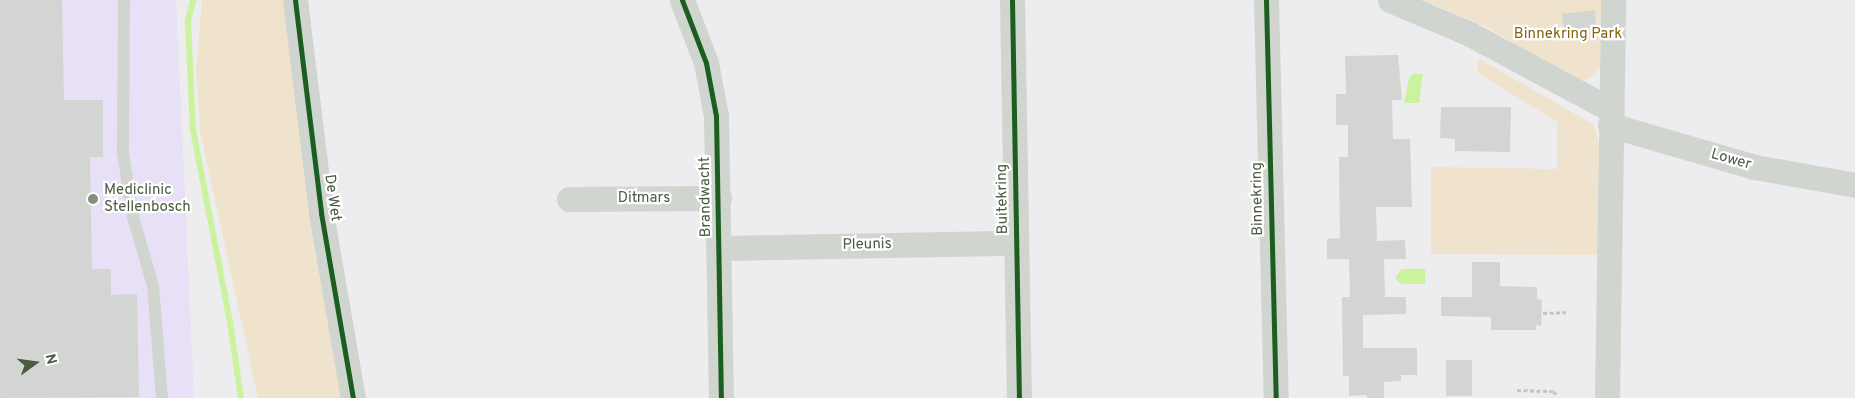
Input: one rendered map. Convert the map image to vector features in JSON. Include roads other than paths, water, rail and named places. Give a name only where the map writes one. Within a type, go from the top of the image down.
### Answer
[{"type":"street","name":"De Wet","points":[[295,0],[321,213],[354,398]]},
{"type":"street","name":"Brandwacht","points":[[682,0],[706,63],[716,116],[719,198],[721,398]]},
{"type":"street","name":"Buitekring","points":[[1012,0],[1019,398]]},
{"type":"street","name":"Binnekring","points":[[1266,0],[1276,398]]},
{"type":"street","name":"Lower","points":[[1390,0],[1470,34],[1610,117],[1755,167],[1855,186]]},
{"type":"street","points":[[1607,398],[1613,0]]},
{"type":"street","name":"Ditmars","points":[[569,199],[719,198]]},
{"type":"street","name":"Pleunis","points":[[719,248],[1016,242]]},
{"type":"lane","points":[[124,0],[123,154],[134,217],[152,286],[162,398]]},
{"type":"waterway","points":[[193,0],[188,21],[193,130],[230,322],[241,398]]},
{"type":"place","name":"Mediclinic Stellenbosch","points":[[93,199]]},
{"type":"park label","name":"Binnekring Park","points":[[1568,35]]}]
